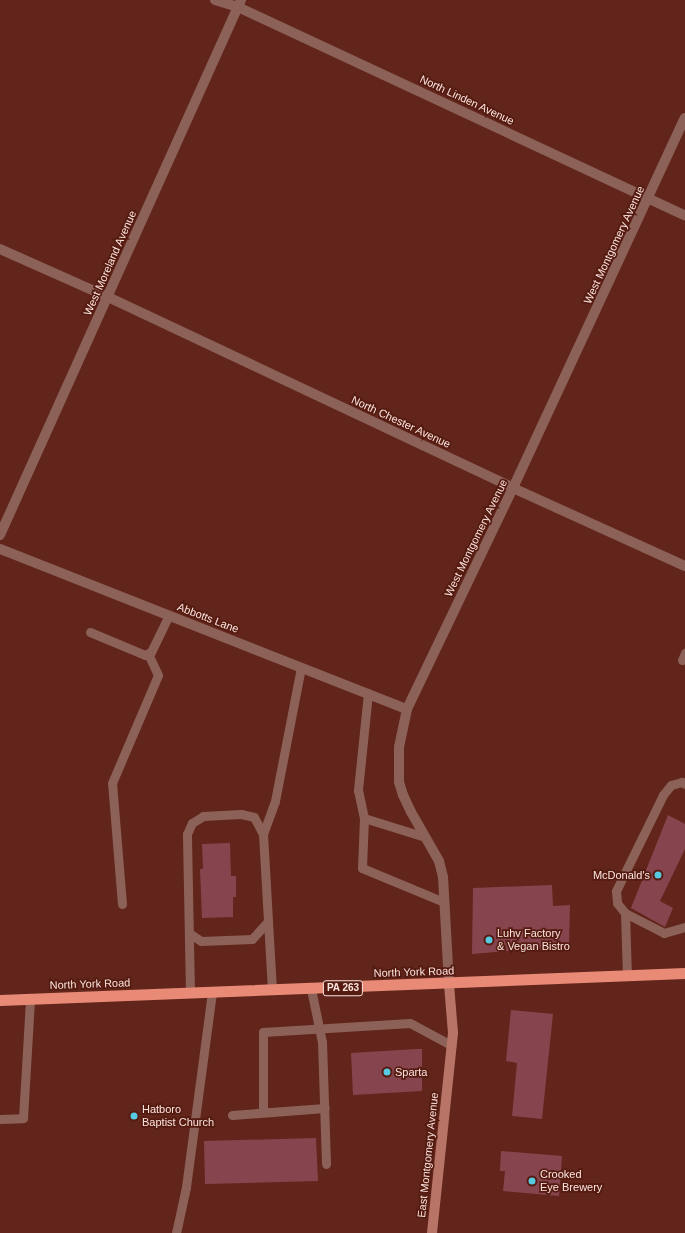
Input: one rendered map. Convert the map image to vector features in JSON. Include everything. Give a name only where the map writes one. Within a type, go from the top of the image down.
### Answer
[{"type":"highway","name":"North York Road","points":[[0,1000],[449,984],[685,973]]},
{"type":"main road","name":"East Montgomery Avenue","points":[[432,1233],[453,1033],[449,984]]},
{"type":"street","name":"North Linden Avenue","points":[[215,0],[239,3],[685,215]]},
{"type":"street","name":"West Moreland Avenue","points":[[0,535],[239,3]]},
{"type":"street","name":"West Montgomery Avenue","points":[[449,984],[443,877],[439,861],[403,795],[400,782],[399,747],[407,709],[649,199],[685,118]]},
{"type":"street","name":"North Chester Avenue","points":[[0,249],[108,297],[513,488],[685,566]]},
{"type":"street","name":"Abbotts Lane","points":[[0,549],[407,709]]},
{"type":"lane","points":[[90,632],[145,655],[152,652],[170,616]]},
{"type":"lane","points":[[122,904],[112,783],[158,675],[148,654]]},
{"type":"lane","points":[[272,990],[263,834],[275,801],[301,667]]},
{"type":"lane","points":[[368,693],[358,790],[364,818],[362,868],[444,902]]},
{"type":"lane","points":[[685,784],[682,782],[671,785],[663,795],[616,891],[617,903],[625,913],[664,933],[685,927]]},
{"type":"lane","points":[[190,993],[187,834],[192,823],[203,816],[241,814],[254,817],[263,834]]},
{"type":"lane","points":[[364,818],[425,837]]},
{"type":"lane","points":[[625,913],[627,976]]},
{"type":"lane","points":[[189,933],[201,941],[252,939],[268,921]]},
{"type":"lane","points":[[311,989],[322,1042],[326,1164]]},
{"type":"lane","points":[[176,1233],[186,1187],[212,992]]},
{"type":"lane","points":[[0,1119],[23,1118],[30,999]]},
{"type":"lane","points":[[264,1112],[263,1032],[410,1023],[451,1045]]},
{"type":"lane","points":[[232,1115],[325,1108]]},
{"type":"building","name":"McDonald's","points":[[668,815],[685,824],[685,849],[660,901],[673,908],[665,927],[631,908]]},
{"type":"building","points":[[230,843],[231,876],[236,876],[236,897],[233,897],[233,917],[202,918],[200,869],[203,869],[202,844]]},
{"type":"building","points":[[552,885],[553,906],[570,905],[569,946],[472,954],[473,888]]},
{"type":"building","points":[[511,1010],[553,1014],[542,1119],[512,1116],[517,1063],[506,1061]]},
{"type":"building","name":"Sparta","points":[[422,1049],[422,1091],[353,1095],[351,1053]]},
{"type":"building","points":[[316,1138],[318,1181],[205,1184],[204,1141]]},
{"type":"building","name":"Crooked Eye Brewery","points":[[501,1151],[562,1156],[559,1196],[503,1191],[505,1171],[500,1171]]},
{"type":"place","name":"McDonald's","points":[[658,875]]},
{"type":"place","name":"Luhv Factory & Vegan Bistro","points":[[489,940]]},
{"type":"place","name":"Sparta","points":[[387,1072]]},
{"type":"place","name":"Hatboro Baptist Church","points":[[134,1116]]},
{"type":"place","name":"Crooked Eye Brewery","points":[[532,1181]]}]
